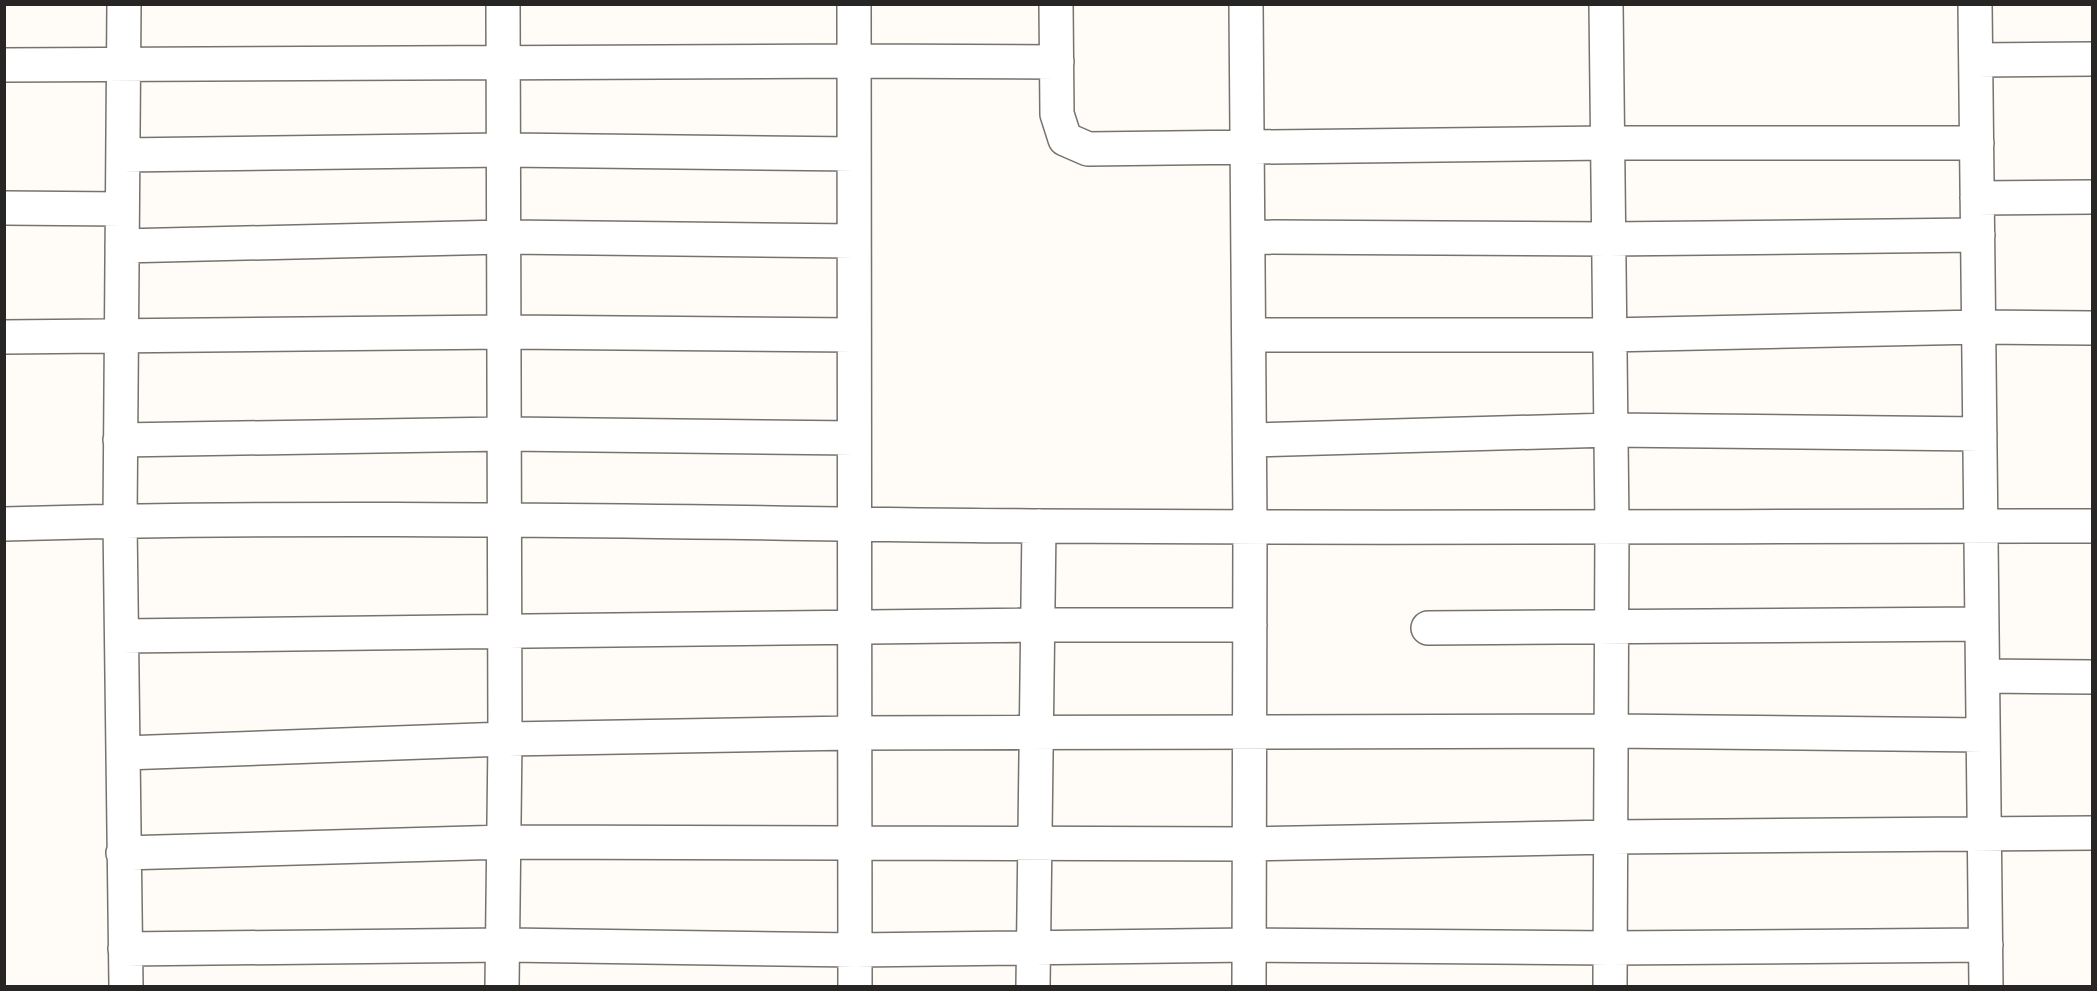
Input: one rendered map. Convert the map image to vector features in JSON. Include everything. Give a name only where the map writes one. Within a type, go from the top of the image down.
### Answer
[{"type":"street","points":[[124,4],[120,520],[126,987]]},
{"type":"street","points":[[502,987],[505,842],[503,4]]},
{"type":"street","points":[[854,4],[855,987]]},
{"type":"street","points":[[1056,4],[1057,114],[1065,139],[1088,149],[1607,143],[1977,143]]},
{"type":"street","points":[[1246,4],[1250,440],[1249,987]]},
{"type":"street","points":[[1606,4],[1612,526],[1610,987]]},
{"type":"street","points":[[1976,4],[1986,987]]},
{"type":"street","points":[[1976,60],[2092,59]]},
{"type":"street","points":[[4,65],[1056,62]]},
{"type":"street","points":[[123,155],[503,150],[854,154]]},
{"type":"street","points":[[1977,198],[2092,197]]},
{"type":"street","points":[[4,208],[122,209]]},
{"type":"street","points":[[1249,237],[1609,239],[1978,235]]},
{"type":"street","points":[[122,246],[503,237],[854,241]]},
{"type":"street","points":[[1249,336],[1609,335],[1979,327],[2092,328]]},
{"type":"street","points":[[4,337],[121,334],[503,332],[854,335]]},
{"type":"street","points":[[1250,440],[1611,430],[1980,434]]},
{"type":"street","points":[[120,440],[503,434],[854,438]]},
{"type":"street","points":[[4,524],[120,520],[503,520],[1039,526],[2092,526]]},
{"type":"street","points":[[1033,987],[1039,526]]},
{"type":"street","points":[[1428,628],[1982,624]]},
{"type":"street","points":[[122,636],[1038,625],[1250,625]]},
{"type":"street","points":[[1983,676],[2092,677]]},
{"type":"street","points":[[124,753],[505,738],[853,733],[1611,731],[1983,735]]},
{"type":"street","points":[[123,853],[505,842],[1035,841],[1250,844],[1611,837],[2092,833]]},
{"type":"street","points":[[125,949],[503,945],[855,950],[1249,945],[1610,948],[1986,945]]}]
